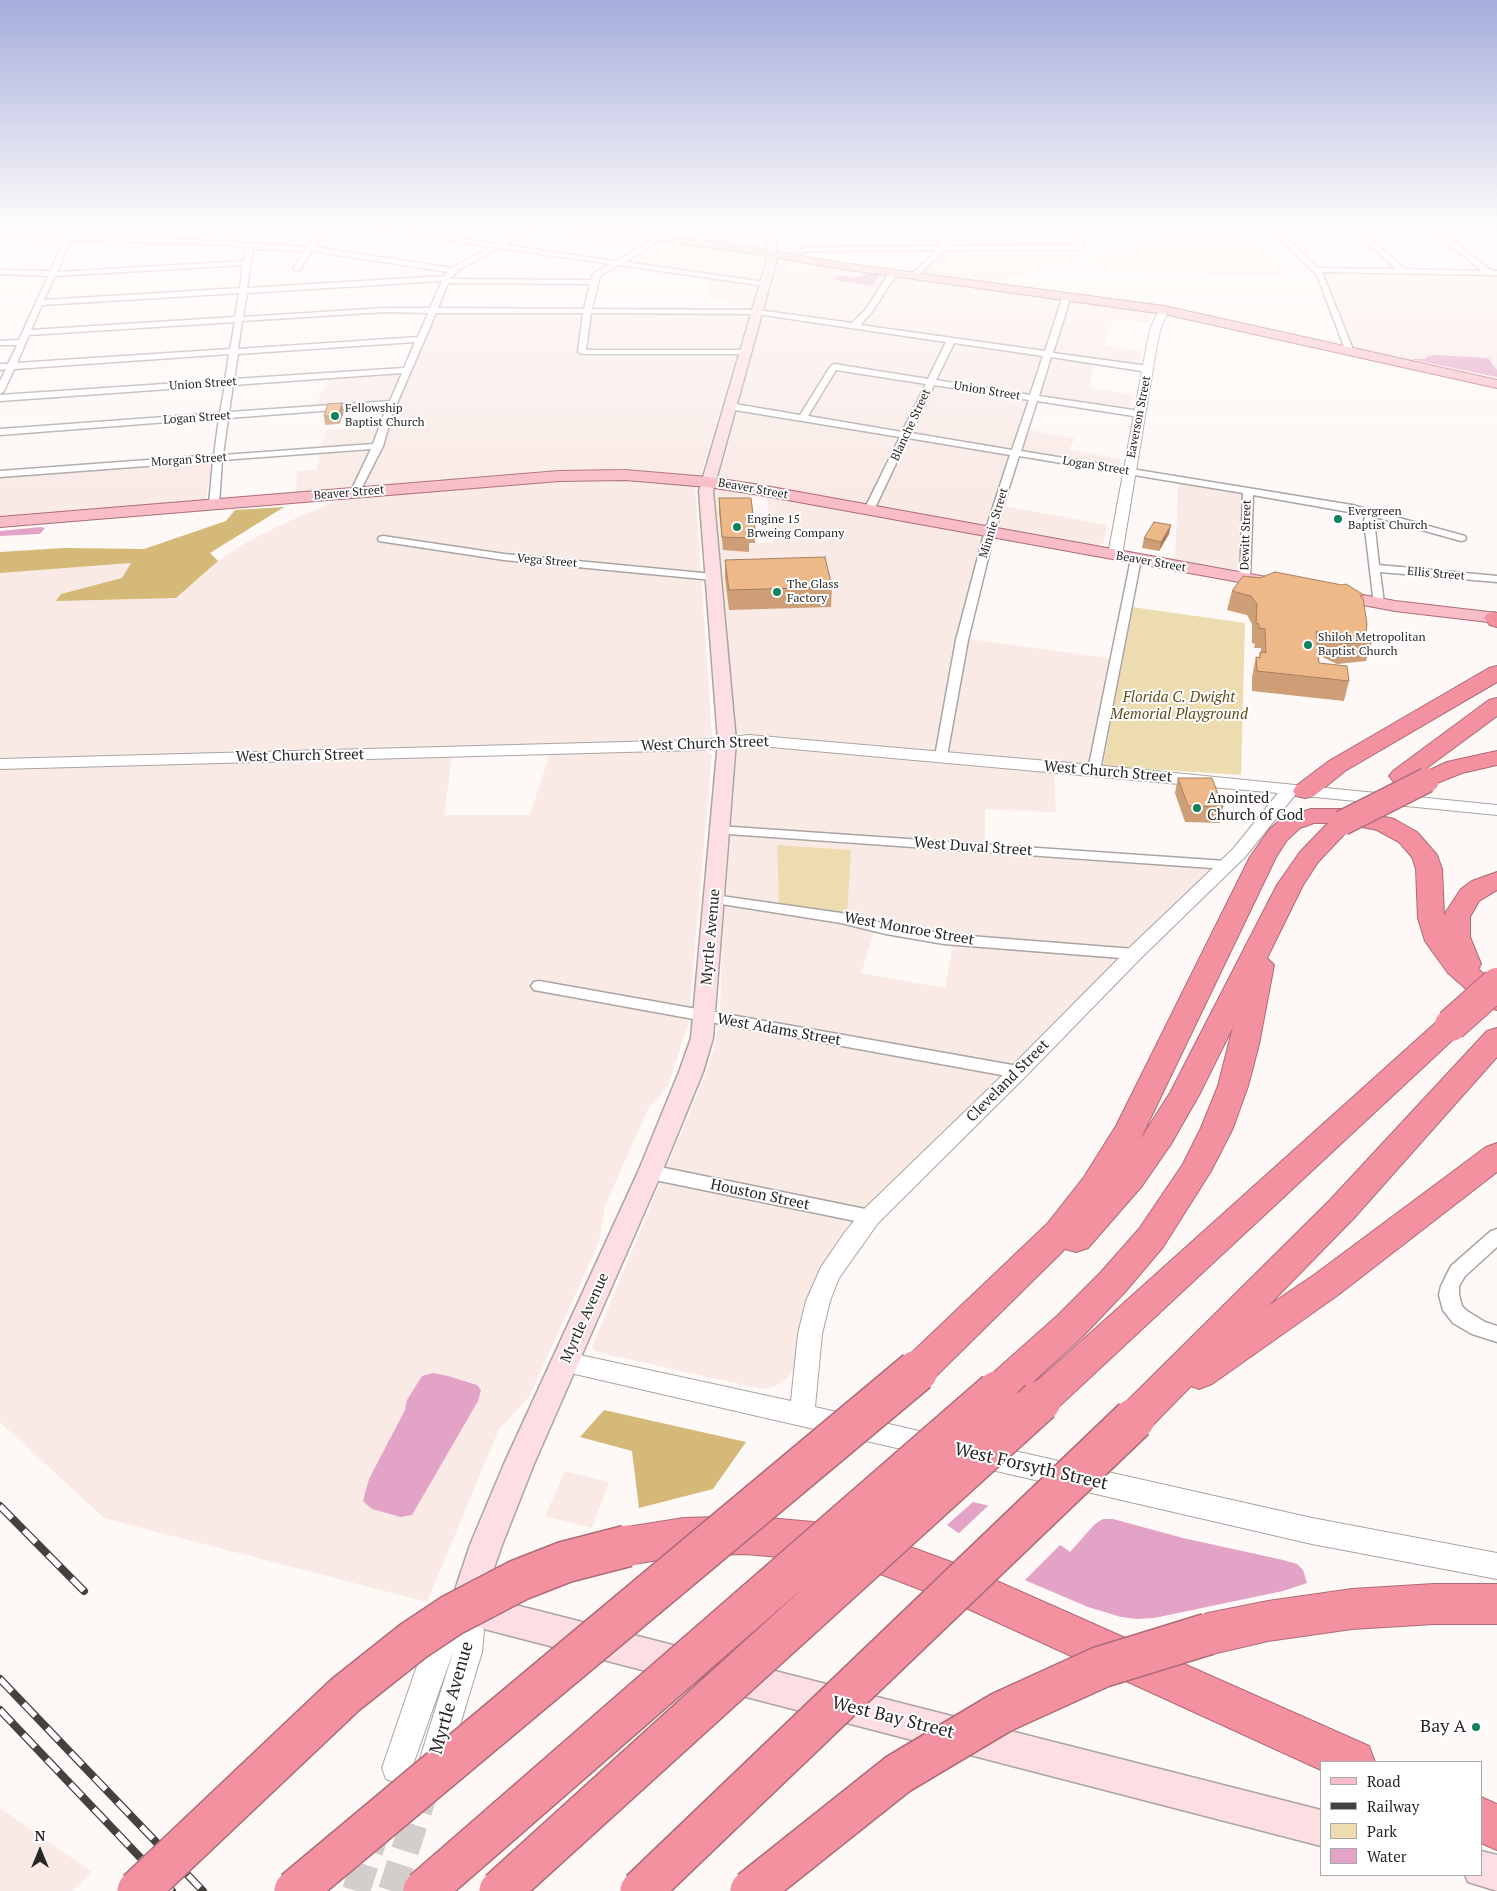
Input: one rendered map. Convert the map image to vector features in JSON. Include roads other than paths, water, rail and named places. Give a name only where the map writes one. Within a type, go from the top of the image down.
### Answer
[{"type":"highway","points":[[1298,790],[1376,742],[1497,673]]},
{"type":"highway","points":[[294,1891],[917,1371],[1032,1281],[1076,1239],[1131,1177],[1173,1115],[1299,871],[1320,845],[1342,823],[1401,776],[1497,705]]},
{"type":"highway","points":[[1342,823],[1455,767],[1497,758]]},
{"type":"highway","points":[[917,1371],[1059,1233],[1100,1181],[1141,1110],[1263,857],[1278,835],[1291,823],[1311,816],[1347,816],[1384,824],[1408,837],[1424,855],[1429,869],[1431,918],[1439,940],[1458,966],[1497,1000]]},
{"type":"highway","points":[[1497,880],[1482,887],[1466,901],[1459,911],[1455,929],[1458,944],[1466,962],[1497,1000]]},
{"type":"highway","points":[[424,1891],[997,1392],[1070,1326],[1113,1282],[1150,1238],[1195,1172],[1217,1128],[1233,1086],[1244,1044],[1263,949],[1275,916]]},
{"type":"highway","points":[[500,1891],[1497,984]]},
{"type":"highway","points":[[641,1891],[1134,1419],[1342,1210],[1493,1042]]},
{"type":"highway","points":[[1134,1419],[1244,1340],[1326,1285],[1497,1155]]},
{"type":"highway","points":[[138,1891],[345,1695],[413,1641],[452,1616],[519,1580],[572,1560],[628,1546],[684,1537],[745,1535],[813,1541],[883,1556],[965,1587],[1351,1761]]},
{"type":"highway","points":[[751,1891],[898,1774],[1002,1712],[1051,1688],[1101,1667],[1208,1634],[1268,1621],[1352,1609],[1434,1604],[1497,1604]]},
{"type":"highway","points":[[1482,1820],[1497,1827]]},
{"type":"main road","name":"Myrtle Avenue","points":[[465,1608],[493,1527],[519,1464],[650,1172],[691,1072],[702,1038],[727,741],[706,491],[756,317]]},
{"type":"main road","points":[[1196,317],[1497,384]]},
{"type":"main road","points":[[1428,370],[1497,388]]},
{"type":"main road","name":"Beaver Street","points":[[0,522],[587,474],[632,475],[708,482],[1291,587]]},
{"type":"main road","points":[[1319,592],[1496,619]]},
{"type":"main road","name":"West Bay Street","points":[[465,1608],[1320,1828]]},
{"type":"main road","points":[[1482,1869],[1497,1873]]},
{"type":"street","points":[[0,391],[33,317]]},
{"type":"street","points":[[26,333],[268,317]]},
{"type":"street","points":[[355,493],[378,446],[407,370],[430,317]]},
{"type":"street","points":[[586,317],[582,352],[746,352]]},
{"type":"street","points":[[793,317],[1148,369]]},
{"type":"street","points":[[854,326],[863,317]]},
{"type":"street","name":"Minnie Street","points":[[941,756],[962,640],[990,532],[1060,317]]},
{"type":"street","name":"Eaverson Street","points":[[1115,555],[1128,472],[1156,326],[1160,317]]},
{"type":"street","points":[[1337,317],[1350,352]]},
{"type":"street","points":[[214,504],[218,458],[240,319]]},
{"type":"street","points":[[0,367],[420,339]]},
{"type":"street","name":"Blanche Street","points":[[869,510],[951,340]]},
{"type":"street","points":[[0,343],[22,342]]},
{"type":"street","name":"Union Street","points":[[803,418],[834,367],[1140,414]]},
{"type":"street","name":"Union Street","points":[[0,398],[407,370]]},
{"type":"street","name":"Logan Street","points":[[0,432],[394,403]]},
{"type":"street","name":"Logan Street","points":[[729,406],[1352,508],[1461,538]]},
{"type":"street","name":"Morgan Street","points":[[0,474],[378,446]]},
{"type":"street","name":"Dewitt Street","points":[[1245,578],[1248,491]]},
{"type":"street","points":[[1371,514],[1369,520],[1378,602]]},
{"type":"street","name":"Vega Street","points":[[383,539],[504,557],[712,577]]},
{"type":"street","points":[[1094,770],[1136,559]]},
{"type":"street","name":"Ellis Street","points":[[1374,568],[1497,579]]},
{"type":"street","name":"West Church Street","points":[[0,764],[698,745],[749,740],[804,743],[1094,770],[1497,810]]},
{"type":"street","name":"Cleveland Street","points":[[802,1414],[810,1334],[818,1301],[829,1274],[853,1238],[870,1218],[1134,954],[1239,853],[1264,820],[1298,790]]},
{"type":"street","name":"West Duval Street","points":[[719,830],[1226,865]]},
{"type":"street","name":"West Monroe Street","points":[[714,899],[841,918],[886,929],[944,939],[1134,954]]},
{"type":"street","name":"West Adams Street","points":[[539,986],[1018,1072]]},
{"type":"street","name":"Houston Street","points":[[650,1172],[870,1218]]},
{"type":"street","points":[[1497,1236],[1467,1262],[1454,1278],[1450,1295],[1454,1310],[1468,1322],[1497,1334]]},
{"type":"street","name":"West Forsyth Street","points":[[566,1362],[802,1414],[1274,1523],[1497,1566]]},
{"type":"street","name":"Myrtle Avenue","points":[[398,1768],[440,1645],[447,1631],[465,1608]]},
{"type":"street","name":"Myrtle Avenue","points":[[425,1788],[468,1652],[470,1631],[465,1608]]},
{"type":"water","points":[[1428,356],[1488,358],[1497,370],[1497,377],[1410,359],[1425,359]]},
{"type":"water","points":[[45,528],[40,534],[0,536],[0,531]]},
{"type":"water","points":[[433,1373],[477,1385],[481,1390],[478,1401],[412,1515],[401,1517],[372,1509],[363,1501],[369,1479],[405,1410],[407,1400],[422,1376]]},
{"type":"water","points":[[973,1502],[1015,1512],[1070,1552],[1095,1524],[1103,1519],[1113,1519],[1183,1538],[1297,1564],[1303,1570],[1307,1583],[1283,1591],[1154,1618],[1137,1619],[1121,1617],[1088,1607],[1027,1581],[947,1525]]},
{"type":"tunnel","points":[[392,1891],[424,1792]]},
{"type":"tunnel","points":[[356,1891],[375,1833]]},
{"type":"railway","points":[[0,1506],[84,1591]]},
{"type":"railway","points":[[0,1679],[203,1891]]},
{"type":"railway","points":[[0,1710],[172,1891]]},
{"type":"place","name":"Fellowship Baptist Church","points":[[335,416]]},
{"type":"place","name":"Evergreen Baptist Church","points":[[1338,519]]},
{"type":"place","name":"Engine 15 Brweing Company","points":[[737,527]]},
{"type":"place","name":"The Glass Factory","points":[[777,592]]},
{"type":"place","name":"Shiloh Metropolitan Baptist Church","points":[[1308,645]]},
{"type":"place","name":"Anointed Church of God","points":[[1197,808]]},
{"type":"place","name":"Bay A","points":[[1476,1727]]},
{"type":"park label","name":"Florida C. Dwight Memorial Playground","points":[[1179,706]]}]
